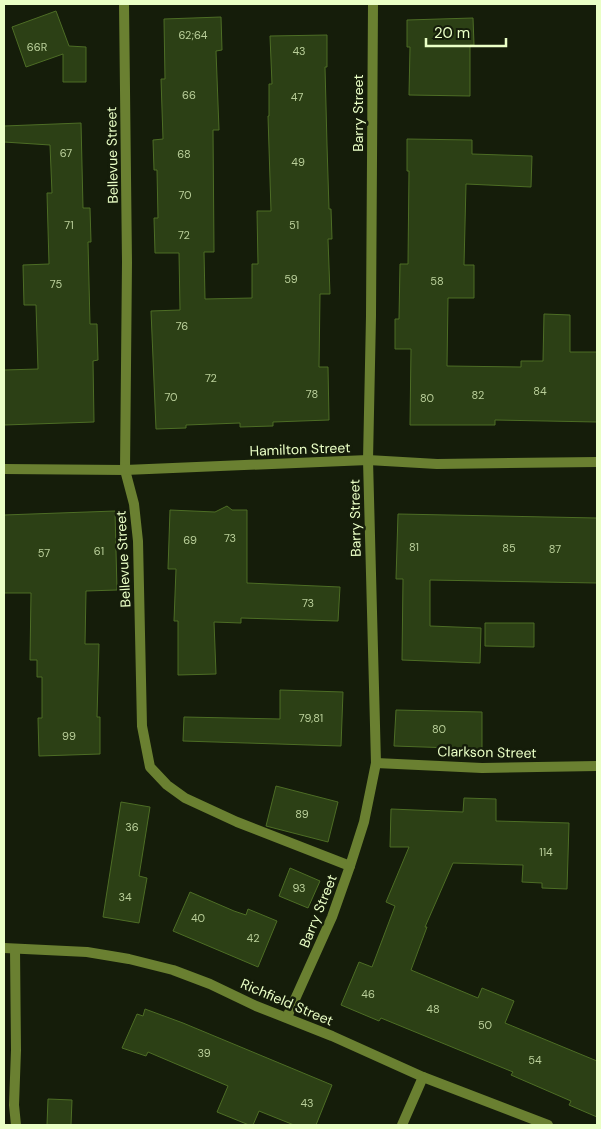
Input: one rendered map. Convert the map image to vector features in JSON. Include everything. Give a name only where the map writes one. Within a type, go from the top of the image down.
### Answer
[{"type":"street","name":"Bellevue Street","points":[[124,4],[127,262],[125,470],[134,504],[138,541],[142,726],[150,767],[167,785],[185,798],[237,822],[350,866]]},
{"type":"street","name":"Barry Street","points":[[287,1016],[332,917],[350,866],[364,822],[376,763],[368,460],[373,4]]},
{"type":"street","name":"Hamilton Street","points":[[4,469],[125,470],[368,460],[437,464],[597,462]]},
{"type":"street","name":"Clarkson Street","points":[[376,763],[482,768],[597,766]]},
{"type":"street","name":"Richfield Street","points":[[4,948],[87,952],[173,970],[210,984],[256,1006],[287,1016],[423,1077],[548,1125]]},
{"type":"street","points":[[15,949],[16,1050],[14,1105],[16,1125]]},
{"type":"street","points":[[402,1125],[423,1077]]},
{"type":"building","points":[[56,11],[69,46],[86,47],[86,82],[63,82],[63,54],[26,67],[12,27]]},
{"type":"building","points":[[221,17],[222,50],[216,51],[219,130],[213,130],[214,252],[204,252],[205,299],[252,298],[252,264],[258,264],[257,211],[271,211],[268,116],[269,84],[272,84],[270,36],[327,35],[327,67],[325,67],[329,209],[331,209],[332,239],[328,239],[330,294],[320,294],[319,367],[328,367],[329,420],[273,422],[273,426],[240,427],[240,423],[186,425],[186,428],[156,429],[151,311],[180,310],[179,253],[155,253],[154,218],[158,218],[157,170],[154,170],[153,140],[163,139],[161,79],[165,79],[164,19]]},
{"type":"building","points":[[473,18],[474,45],[470,45],[470,96],[409,95],[410,47],[407,47],[407,20]]},
{"type":"building","points":[[81,123],[83,208],[90,208],[91,242],[88,242],[90,324],[97,324],[98,360],[93,361],[94,422],[4,425],[4,370],[38,369],[36,305],[24,305],[23,265],[49,264],[47,193],[52,193],[50,145],[4,142],[4,126]]},
{"type":"building","points":[[407,139],[472,140],[472,154],[532,156],[531,187],[466,184],[464,265],[474,265],[474,298],[448,298],[447,366],[521,367],[521,361],[543,361],[544,314],[570,315],[570,352],[597,352],[597,422],[495,420],[495,425],[410,425],[411,349],[395,349],[395,319],[399,319],[400,264],[408,264],[409,171],[407,171]]},
{"type":"building","points":[[227,506],[232,510],[247,510],[247,583],[340,587],[338,621],[241,618],[241,623],[214,622],[216,674],[178,675],[178,621],[174,621],[176,569],[168,569],[170,510],[215,512]]},
{"type":"building","points":[[115,511],[117,590],[86,591],[85,644],[99,644],[97,717],[100,717],[100,754],[39,756],[38,718],[42,718],[42,677],[37,677],[37,660],[30,660],[31,593],[4,593],[4,515]]},
{"type":"building","points":[[398,514],[597,518],[597,583],[430,580],[430,626],[481,628],[480,663],[402,660],[403,579],[396,579]]},
{"type":"building","points":[[485,623],[534,623],[534,647],[485,646]]},
{"type":"building","points":[[280,690],[343,692],[341,746],[183,741],[184,717],[280,719]]},
{"type":"building","points":[[396,710],[482,712],[482,749],[394,746]]},
{"type":"building","points":[[276,786],[338,802],[328,842],[266,826]]},
{"type":"building","points":[[464,798],[496,799],[496,821],[569,823],[567,889],[542,888],[542,883],[522,882],[523,865],[453,863],[425,927],[427,927],[411,970],[478,998],[482,988],[514,1001],[505,1023],[597,1061],[597,1117],[569,1105],[571,1101],[511,1075],[513,1072],[381,1018],[379,1021],[341,1005],[359,962],[372,967],[395,906],[386,902],[409,847],[390,847],[391,809],[463,812]]},
{"type":"building","points":[[121,802],[150,807],[139,876],[147,878],[139,923],[103,917]]},
{"type":"building","points":[[290,868],[320,881],[308,908],[279,896]]},
{"type":"building","points":[[190,892],[246,915],[248,909],[277,921],[258,967],[173,931]]},
{"type":"building","points":[[145,1009],[332,1085],[316,1125],[294,1125],[259,1111],[253,1125],[249,1125],[217,1112],[228,1086],[148,1052],[146,1056],[122,1048],[137,1014],[143,1016]]},
{"type":"building","points":[[48,1099],[72,1100],[71,1125],[47,1125]]}]
